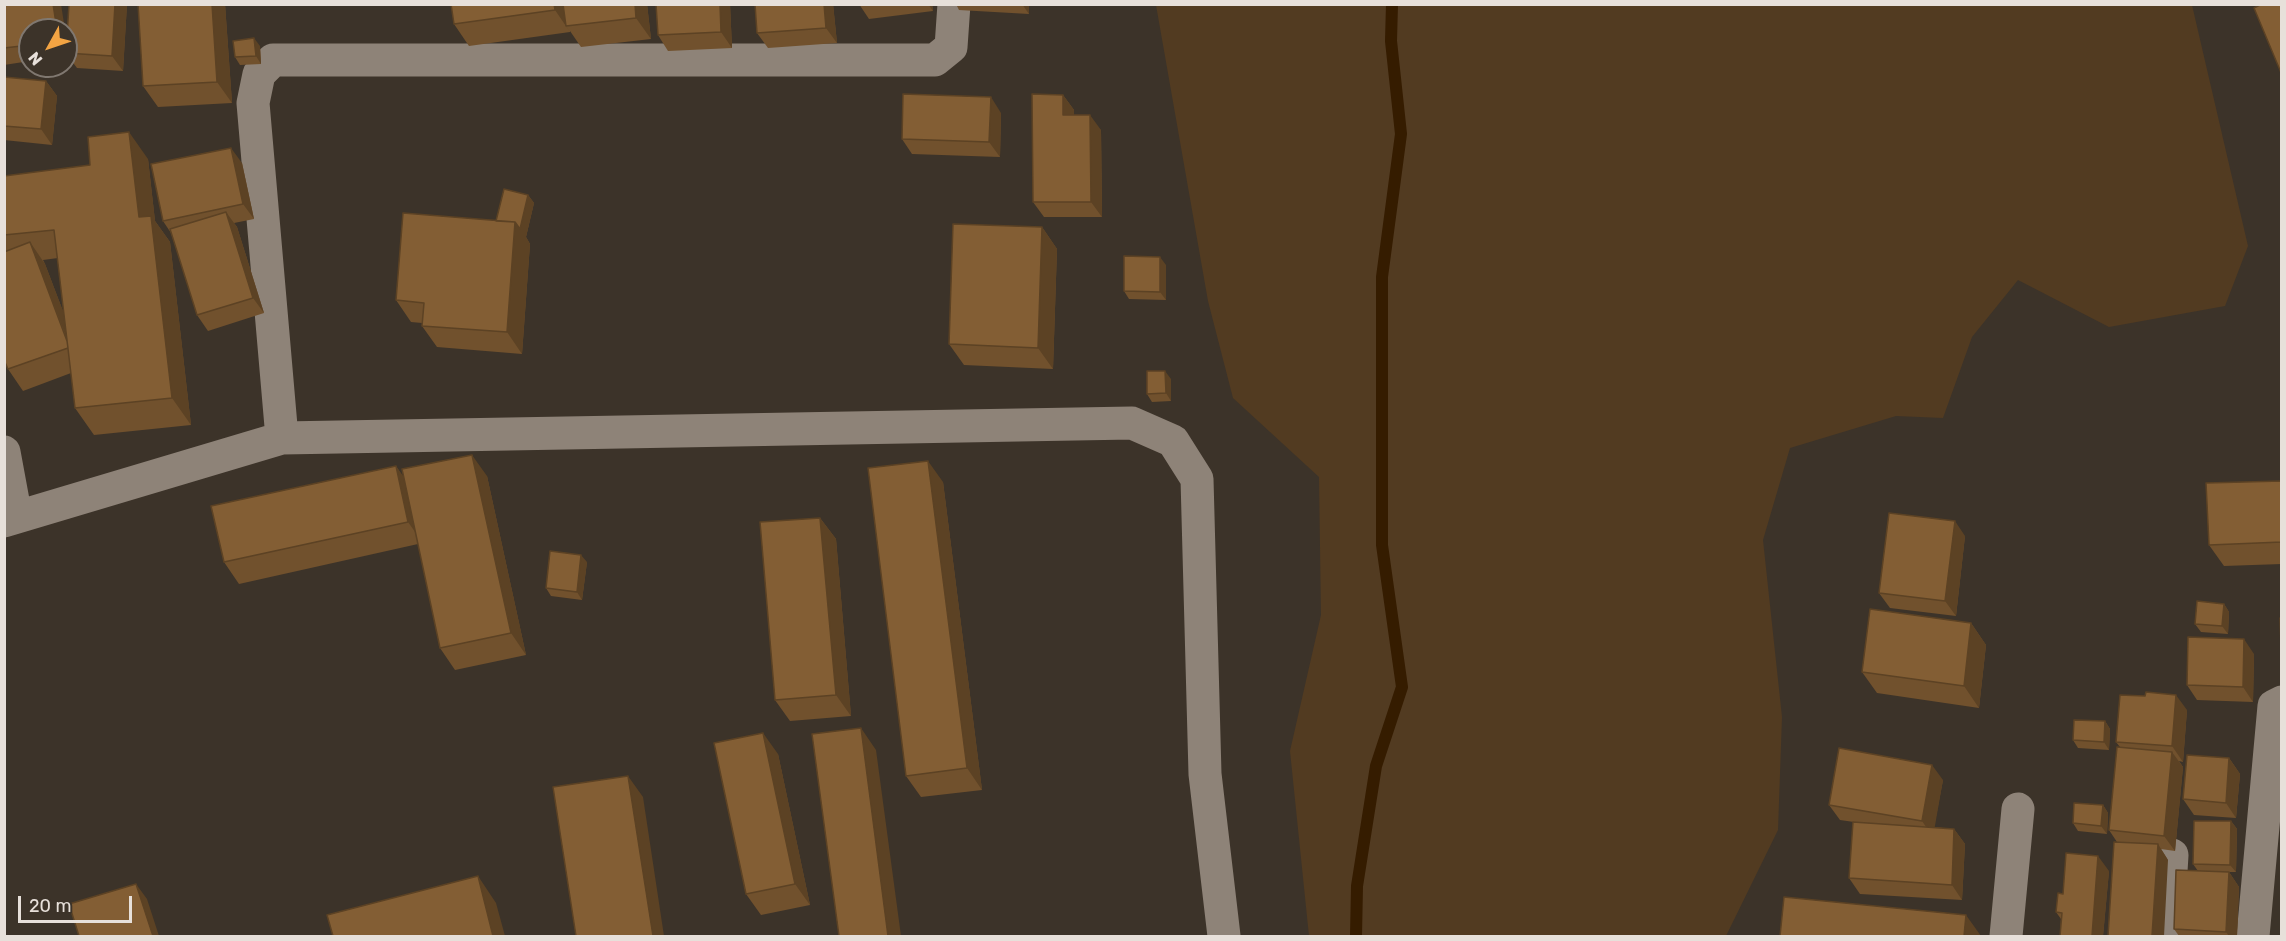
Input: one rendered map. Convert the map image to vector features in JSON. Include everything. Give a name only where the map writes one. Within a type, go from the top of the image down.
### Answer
[{"type":"street","points":[[282,438],[253,103],[259,74],[273,60],[935,60],[951,47],[954,4]]},
{"type":"street","points":[[4,452],[10,519],[282,438],[1132,423],[1173,441],[1197,479],[1205,774],[1224,936]]},
{"type":"street","points":[[2253,936],[2274,706],[2282,702]]},
{"type":"street","points":[[2006,936],[2018,809]]},
{"type":"street","points":[[2167,936],[2172,855]]},
{"type":"shaded area","points":[[1156,5],[2192,5],[2248,246],[2225,306],[2109,327],[2018,280],[1972,337],[1943,418],[1896,416],[1790,448],[1763,540],[1782,717],[1778,830],[1726,936],[1309,936],[1290,751],[1321,615],[1319,477],[1233,398],[1208,301]]},
{"type":"building","points":[[4,4],[53,4],[55,18],[18,18],[18,46],[4,48]]},
{"type":"building","points":[[69,4],[115,4],[112,56],[78,54],[78,18],[68,18]]},
{"type":"building","points":[[138,4],[212,4],[217,82],[143,86]]},
{"type":"building","points":[[451,4],[554,4],[555,10],[454,24]]},
{"type":"building","points":[[563,4],[635,4],[636,18],[566,26]]},
{"type":"building","points":[[656,4],[720,4],[721,32],[658,35]]},
{"type":"building","points":[[755,4],[824,4],[826,28],[757,33]]},
{"type":"building","points":[[2262,4],[2282,4],[2282,75],[2254,8]]},
{"type":"building","points":[[254,38],[256,56],[235,57],[233,41]]},
{"type":"building","points":[[4,77],[46,81],[41,129],[4,126]]},
{"type":"building","points":[[903,94],[991,97],[989,142],[902,139]]},
{"type":"building","points":[[1032,94],[1063,95],[1063,115],[1090,115],[1091,202],[1033,202]]},
{"type":"building","points":[[129,132],[139,217],[151,216],[172,398],[75,408],[54,230],[4,235],[4,176],[90,165],[88,137]]},
{"type":"building","points":[[231,148],[243,204],[163,221],[151,164]]},
{"type":"building","points":[[504,189],[528,195],[520,229],[515,222],[496,221]]},
{"type":"building","points":[[226,212],[253,298],[197,315],[170,229]]},
{"type":"building","points":[[403,213],[515,222],[507,332],[422,326],[424,303],[396,300]]},
{"type":"building","points":[[953,224],[1042,227],[1038,348],[949,344]]},
{"type":"building","points":[[30,242],[68,348],[8,369],[4,360],[4,252]]},
{"type":"building","points":[[1124,256],[1160,257],[1160,292],[1124,291]]},
{"type":"building","points":[[1147,371],[1165,371],[1166,393],[1147,394]]},
{"type":"building","points":[[472,455],[511,633],[440,648],[402,469]]},
{"type":"building","points":[[928,461],[967,768],[906,776],[868,468]]},
{"type":"building","points":[[396,466],[408,522],[224,562],[211,506]]},
{"type":"building","points":[[2282,481],[2282,542],[2209,545],[2206,483]]},
{"type":"building","points":[[1889,513],[1955,521],[1945,601],[1879,593]]},
{"type":"building","points":[[820,518],[836,695],[775,700],[760,522]]},
{"type":"building","points":[[550,551],[581,555],[577,592],[546,588]]},
{"type":"building","points":[[2197,601],[2224,604],[2222,626],[2195,624]]},
{"type":"building","points":[[1870,609],[1971,623],[1964,686],[1862,672]]},
{"type":"building","points":[[2280,618],[2282,618],[2282,645],[2281,645]]},
{"type":"building","points":[[2188,637],[2244,639],[2243,687],[2187,685]]},
{"type":"building","points":[[2146,692],[2176,695],[2172,746],[2116,742],[2120,695],[2145,696]]},
{"type":"building","points":[[2074,720],[2105,721],[2104,742],[2073,740]]},
{"type":"building","points":[[861,728],[888,936],[839,936],[812,734]]},
{"type":"building","points":[[763,733],[795,884],[746,894],[714,743]]},
{"type":"building","points":[[2117,747],[2172,752],[2164,836],[2109,830]]},
{"type":"building","points":[[1839,748],[1932,765],[1922,821],[1829,805]]},
{"type":"building","points":[[2187,755],[2229,758],[2226,803],[2183,799]]},
{"type":"building","points":[[628,776],[653,936],[576,936],[553,787]]},
{"type":"building","points":[[2074,803],[2103,805],[2101,826],[2073,823]]},
{"type":"building","points":[[2194,821],[2231,821],[2230,865],[2193,864]]},
{"type":"building","points":[[1853,822],[1954,829],[1952,885],[1849,878]]},
{"type":"building","points":[[2114,842],[2158,844],[2152,936],[2108,936]]},
{"type":"building","points":[[2066,853],[2098,856],[2092,936],[2060,936],[2062,913],[2056,912],[2058,893],[2063,894]]},
{"type":"building","points":[[2176,870],[2229,872],[2226,932],[2174,929]]},
{"type":"building","points":[[478,876],[493,936],[333,936],[327,915]]},
{"type":"building","points":[[136,884],[153,936],[79,936],[69,904]]},
{"type":"building","points":[[1784,897],[1966,915],[1964,936],[1780,936]]},
{"type":"waterway","points":[[1356,936],[1357,886],[1376,766],[1402,687],[1382,545],[1382,277],[1401,134],[1391,41],[1392,4]]}]
